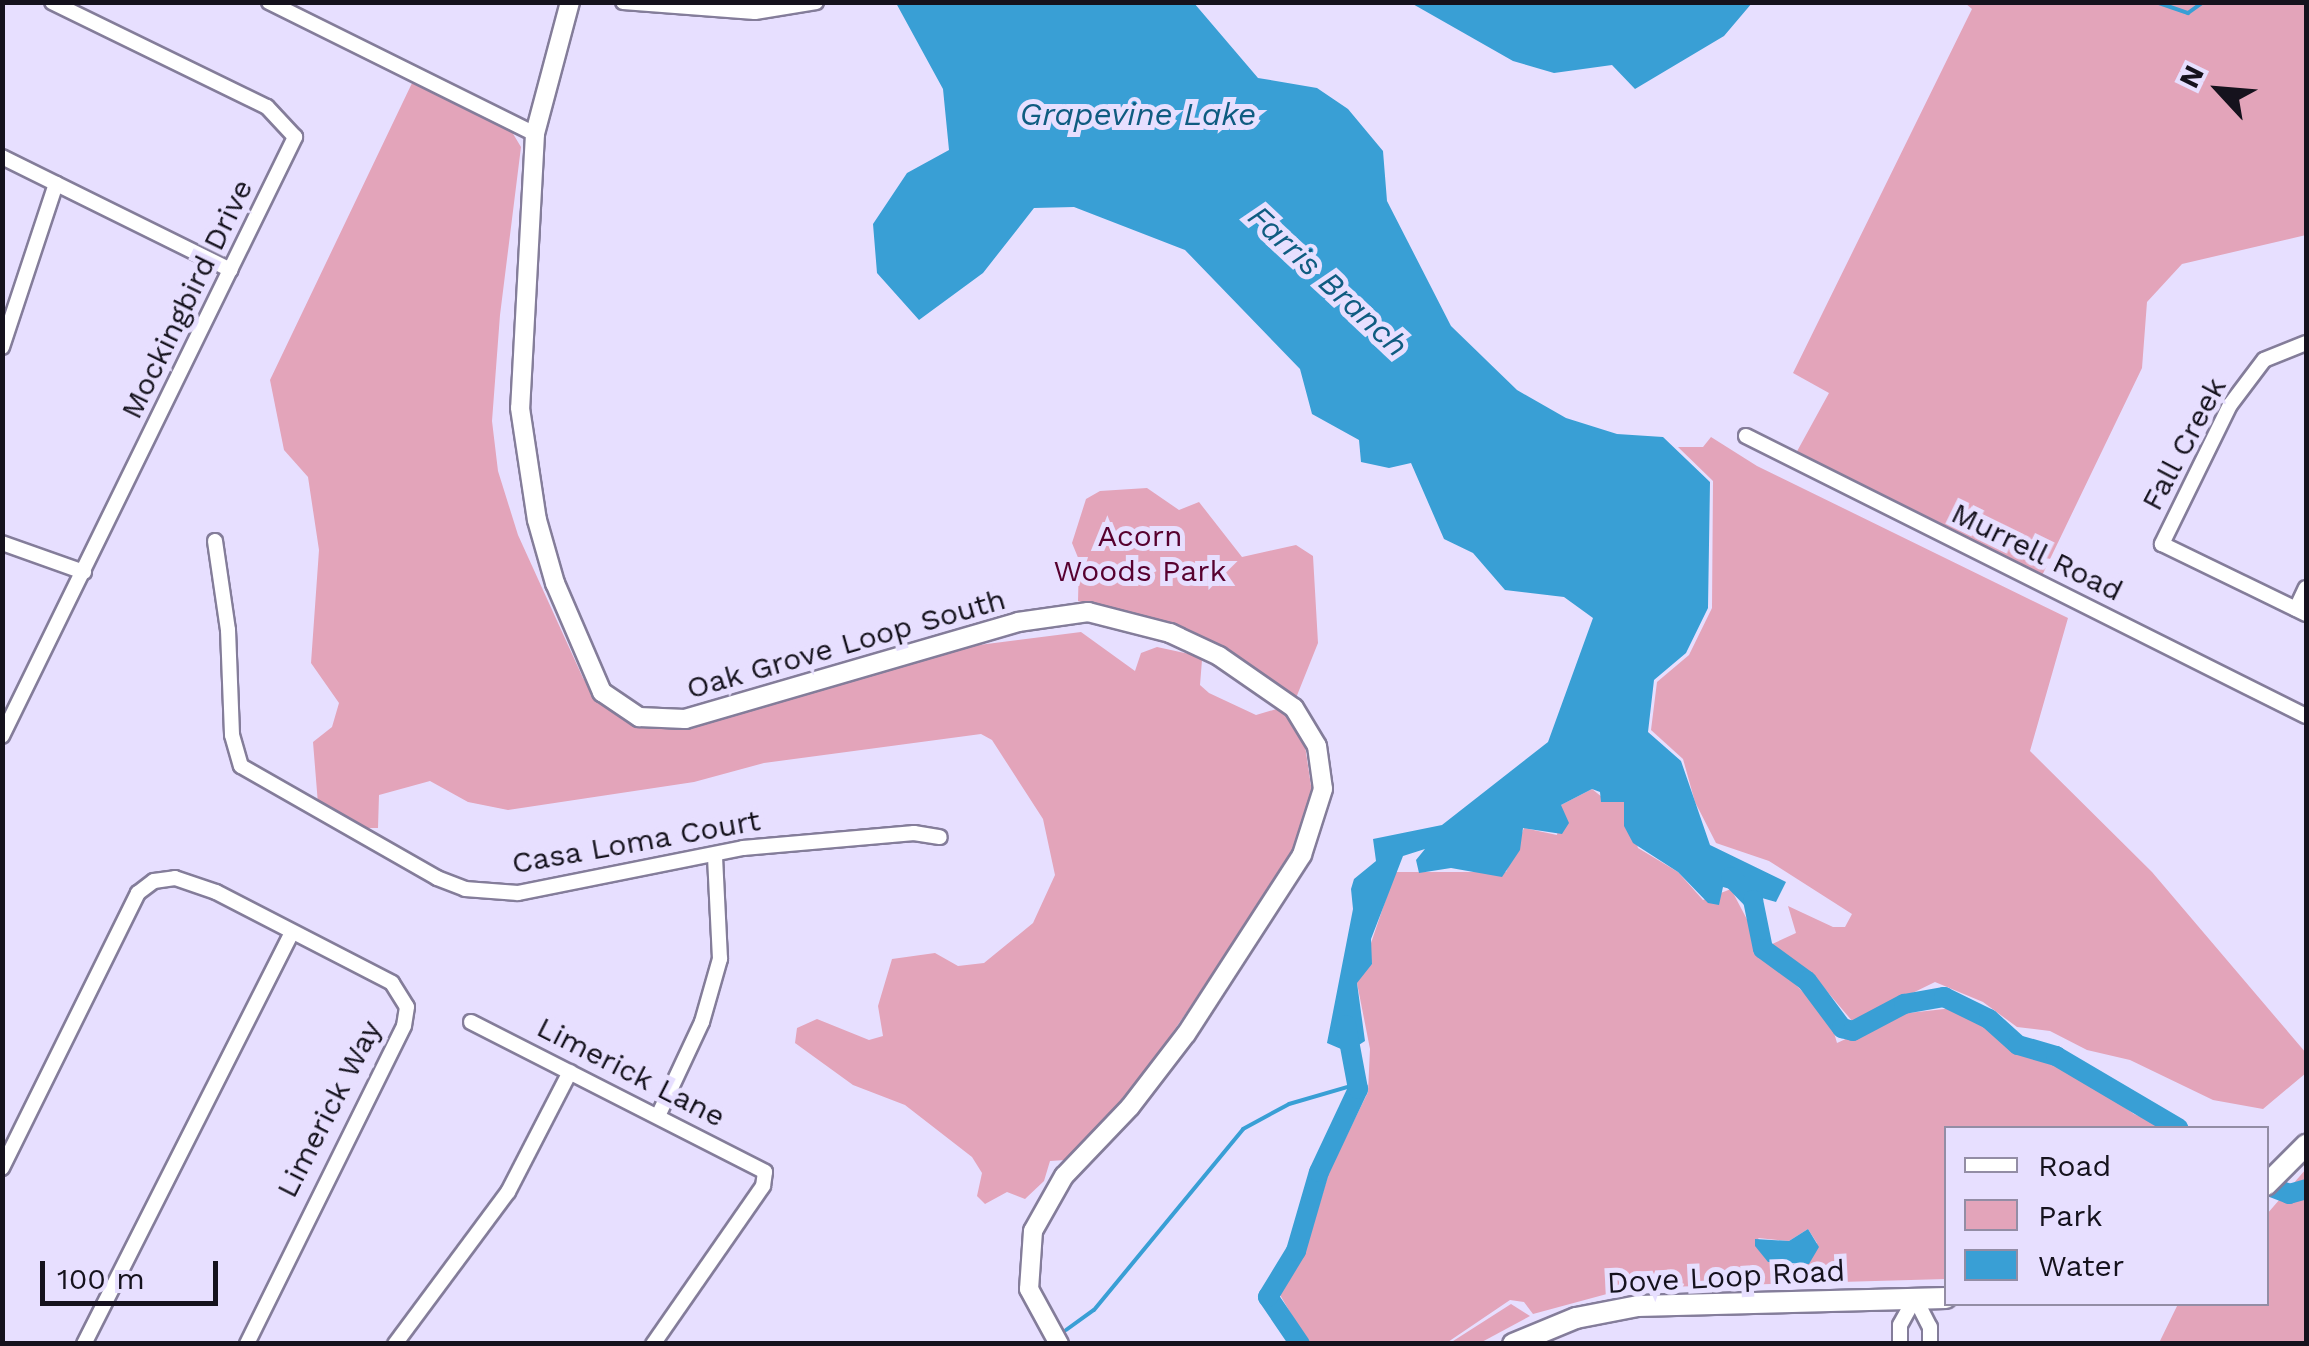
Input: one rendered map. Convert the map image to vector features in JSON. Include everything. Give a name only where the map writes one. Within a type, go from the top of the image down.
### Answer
[{"type":"main road","points":[[2269,1182],[2306,1146]]},
{"type":"main road","name":"Dove Loop Road","points":[[1514,1344],[1576,1318],[1638,1306],[1944,1298]]},
{"type":"street","name":"Mockingbird Drive","points":[[2,736],[292,148],[292,129],[267,108],[52,2]]},
{"type":"street","points":[[268,2],[535,134]]},
{"type":"street","name":"Oak Grove Loop South","points":[[570,2],[535,134],[523,440],[555,583],[593,680],[613,704],[651,720],[685,720],[1018,622],[1088,612],[1154,628],[1219,656],[1294,708],[1317,746],[1323,790],[1302,856],[1186,1034],[1064,1176],[1032,1231],[1029,1289],[1059,1344]]},
{"type":"street","points":[[624,2],[725,12],[816,2]]},
{"type":"street","points":[[2,158],[231,270]]},
{"type":"street","points":[[2,347],[56,184]]},
{"type":"street","name":"Fall Creek","points":[[2301,611],[2162,544],[2230,405],[2264,360],[2306,343]]},
{"type":"street","name":"Murrell Road","points":[[1746,436],[2306,716]]},
{"type":"street","name":"Casa Loma Court","points":[[215,541],[228,630],[236,756],[254,778],[465,889],[546,890],[716,855],[824,839],[940,837]]},
{"type":"street","points":[[2,543],[84,572]]},
{"type":"street","points":[[2301,611],[2306,588]]},
{"type":"street","points":[[658,1116],[702,1022],[720,959],[716,855]]},
{"type":"street","points":[[2,1168],[144,887],[162,878],[190,882],[290,934],[84,1344]]},
{"type":"street","name":"Limerick Way","points":[[247,1344],[404,1026],[406,1007],[392,983],[290,934]]},
{"type":"street","name":"Limerick Lane","points":[[471,1022],[764,1172],[762,1186],[653,1344]]},
{"type":"street","points":[[395,1344],[508,1192],[570,1072]]},
{"type":"street","points":[[1900,1344],[1900,1325],[1915,1298]]},
{"type":"street","points":[[1915,1298],[1930,1327],[1930,1344]]},
{"type":"green space","points":[[1965,3],[2306,3],[2306,235],[2182,264],[2147,302],[2142,368],[2038,584],[1795,455],[1829,393],[1793,373],[1972,9]]},
{"type":"green space","points":[[413,81],[509,127],[521,147],[500,315],[492,421],[498,471],[518,535],[583,678],[603,704],[652,727],[700,725],[971,646],[1081,632],[1135,671],[1141,653],[1157,647],[1194,655],[1202,660],[1200,685],[1209,693],[1256,715],[1280,708],[1304,739],[1313,799],[1297,845],[1266,897],[1124,1103],[1065,1160],[1050,1161],[1044,1181],[1025,1199],[1007,1192],[985,1204],[977,1196],[982,1173],[972,1157],[905,1105],[853,1085],[795,1043],[797,1028],[817,1019],[869,1040],[883,1036],[878,1006],[892,959],[935,953],[958,966],[984,963],[1033,923],[1055,875],[1043,819],[992,740],[981,734],[764,763],[694,782],[508,810],[468,802],[430,781],[379,795],[378,828],[361,828],[318,804],[313,742],[332,727],[339,703],[311,663],[319,550],[308,477],[284,450],[270,380]]},
{"type":"green space","points":[[1711,437],[1757,466],[2068,618],[2030,751],[2152,872],[2306,1053],[2306,1073],[2263,1109],[2213,1100],[2130,1060],[2087,1050],[2050,1031],[2017,1027],[1983,1002],[1935,982],[1853,1022],[1814,976],[1770,945],[1796,933],[1788,906],[1833,927],[1845,927],[1852,914],[1769,861],[1716,843],[1695,802],[1683,759],[1651,730],[1657,682],[1689,655],[1712,608],[1713,481],[1678,447],[1703,447]]},
{"type":"green space","name":"Acorn Woods Park","points":[[1147,488],[1179,510],[1199,502],[1242,557],[1296,545],[1313,556],[1318,643],[1296,698],[1196,633],[1078,601],[1079,560],[1072,543],[1086,499],[1100,491]]},
{"type":"green space","points":[[1592,789],[1607,801],[1625,802],[1638,848],[1678,872],[1703,900],[1731,889],[1751,927],[1754,954],[1787,975],[1831,1022],[1837,1043],[1900,1014],[1953,1008],[2032,1057],[2062,1063],[2134,1114],[2161,1126],[1944,1126],[1944,1279],[1629,1288],[1533,1314],[1524,1302],[1510,1300],[1445,1344],[1308,1343],[1276,1288],[1307,1246],[1329,1172],[1368,1092],[1370,1049],[1357,983],[1359,972],[1372,964],[1368,952],[1395,872],[1506,872],[1524,828],[1557,835],[1561,805]],"holes":[[[1808,1229],[1817,1243],[1802,1266],[1774,1260],[1758,1238],[1789,1241]]]},
{"type":"green space","points":[[2306,1169],[2306,1343],[2159,1343],[2177,1306],[2269,1306],[2269,1212]]},
{"type":"green space","points":[[1511,1304],[1530,1316],[1480,1343],[1450,1343]]},
{"type":"water","name":"Grapevine Lake","points":[[896,3],[1194,3],[1258,78],[1317,88],[1348,109],[1383,151],[1387,201],[1451,326],[1517,390],[1566,418],[1617,434],[1663,437],[1710,482],[1708,608],[1686,653],[1654,680],[1648,732],[1681,761],[1710,845],[1786,882],[1776,902],[1723,887],[1719,905],[1708,903],[1678,872],[1633,843],[1624,826],[1624,802],[1601,802],[1600,792],[1592,789],[1561,805],[1569,823],[1562,834],[1523,828],[1520,850],[1502,877],[1451,868],[1419,873],[1416,860],[1425,849],[1403,856],[1371,939],[1372,964],[1357,983],[1365,1041],[1348,1052],[1327,1043],[1353,909],[1351,889],[1354,879],[1376,861],[1373,839],[1442,825],[1548,742],[1593,618],[1564,597],[1505,590],[1473,553],[1444,539],[1411,463],[1389,468],[1361,462],[1359,440],[1312,414],[1300,369],[1185,250],[1074,207],[1034,208],[983,273],[919,320],[877,273],[873,224],[907,173],[949,150],[943,89]]},
{"type":"water","points":[[1411,3],[1752,3],[1724,36],[1635,89],[1612,65],[1554,73],[1513,61]]},
{"type":"water","points":[[1808,1229],[1819,1247],[1809,1264],[1768,1262],[1755,1246],[1755,1239],[1789,1241]]},
{"type":"waterway","points":[[2156,2],[2188,13],[2203,2]]},
{"type":"waterway","points":[[1731,877],[1753,900],[1763,949],[1807,981],[1842,1028],[1853,1031],[1904,1004],[1944,997],[1989,1019],[2018,1045],[2056,1056],[2175,1126]]},
{"type":"waterway","name":"Farris Branch","points":[[1300,1344],[1268,1297],[1296,1251],[1319,1172],[1358,1089],[1346,1025]]},
{"type":"waterway","points":[[1066,1330],[1094,1310],[1243,1129],[1289,1104],[1358,1084]]},
{"type":"waterway","points":[[2269,1186],[2289,1194],[2306,1189]]}]
